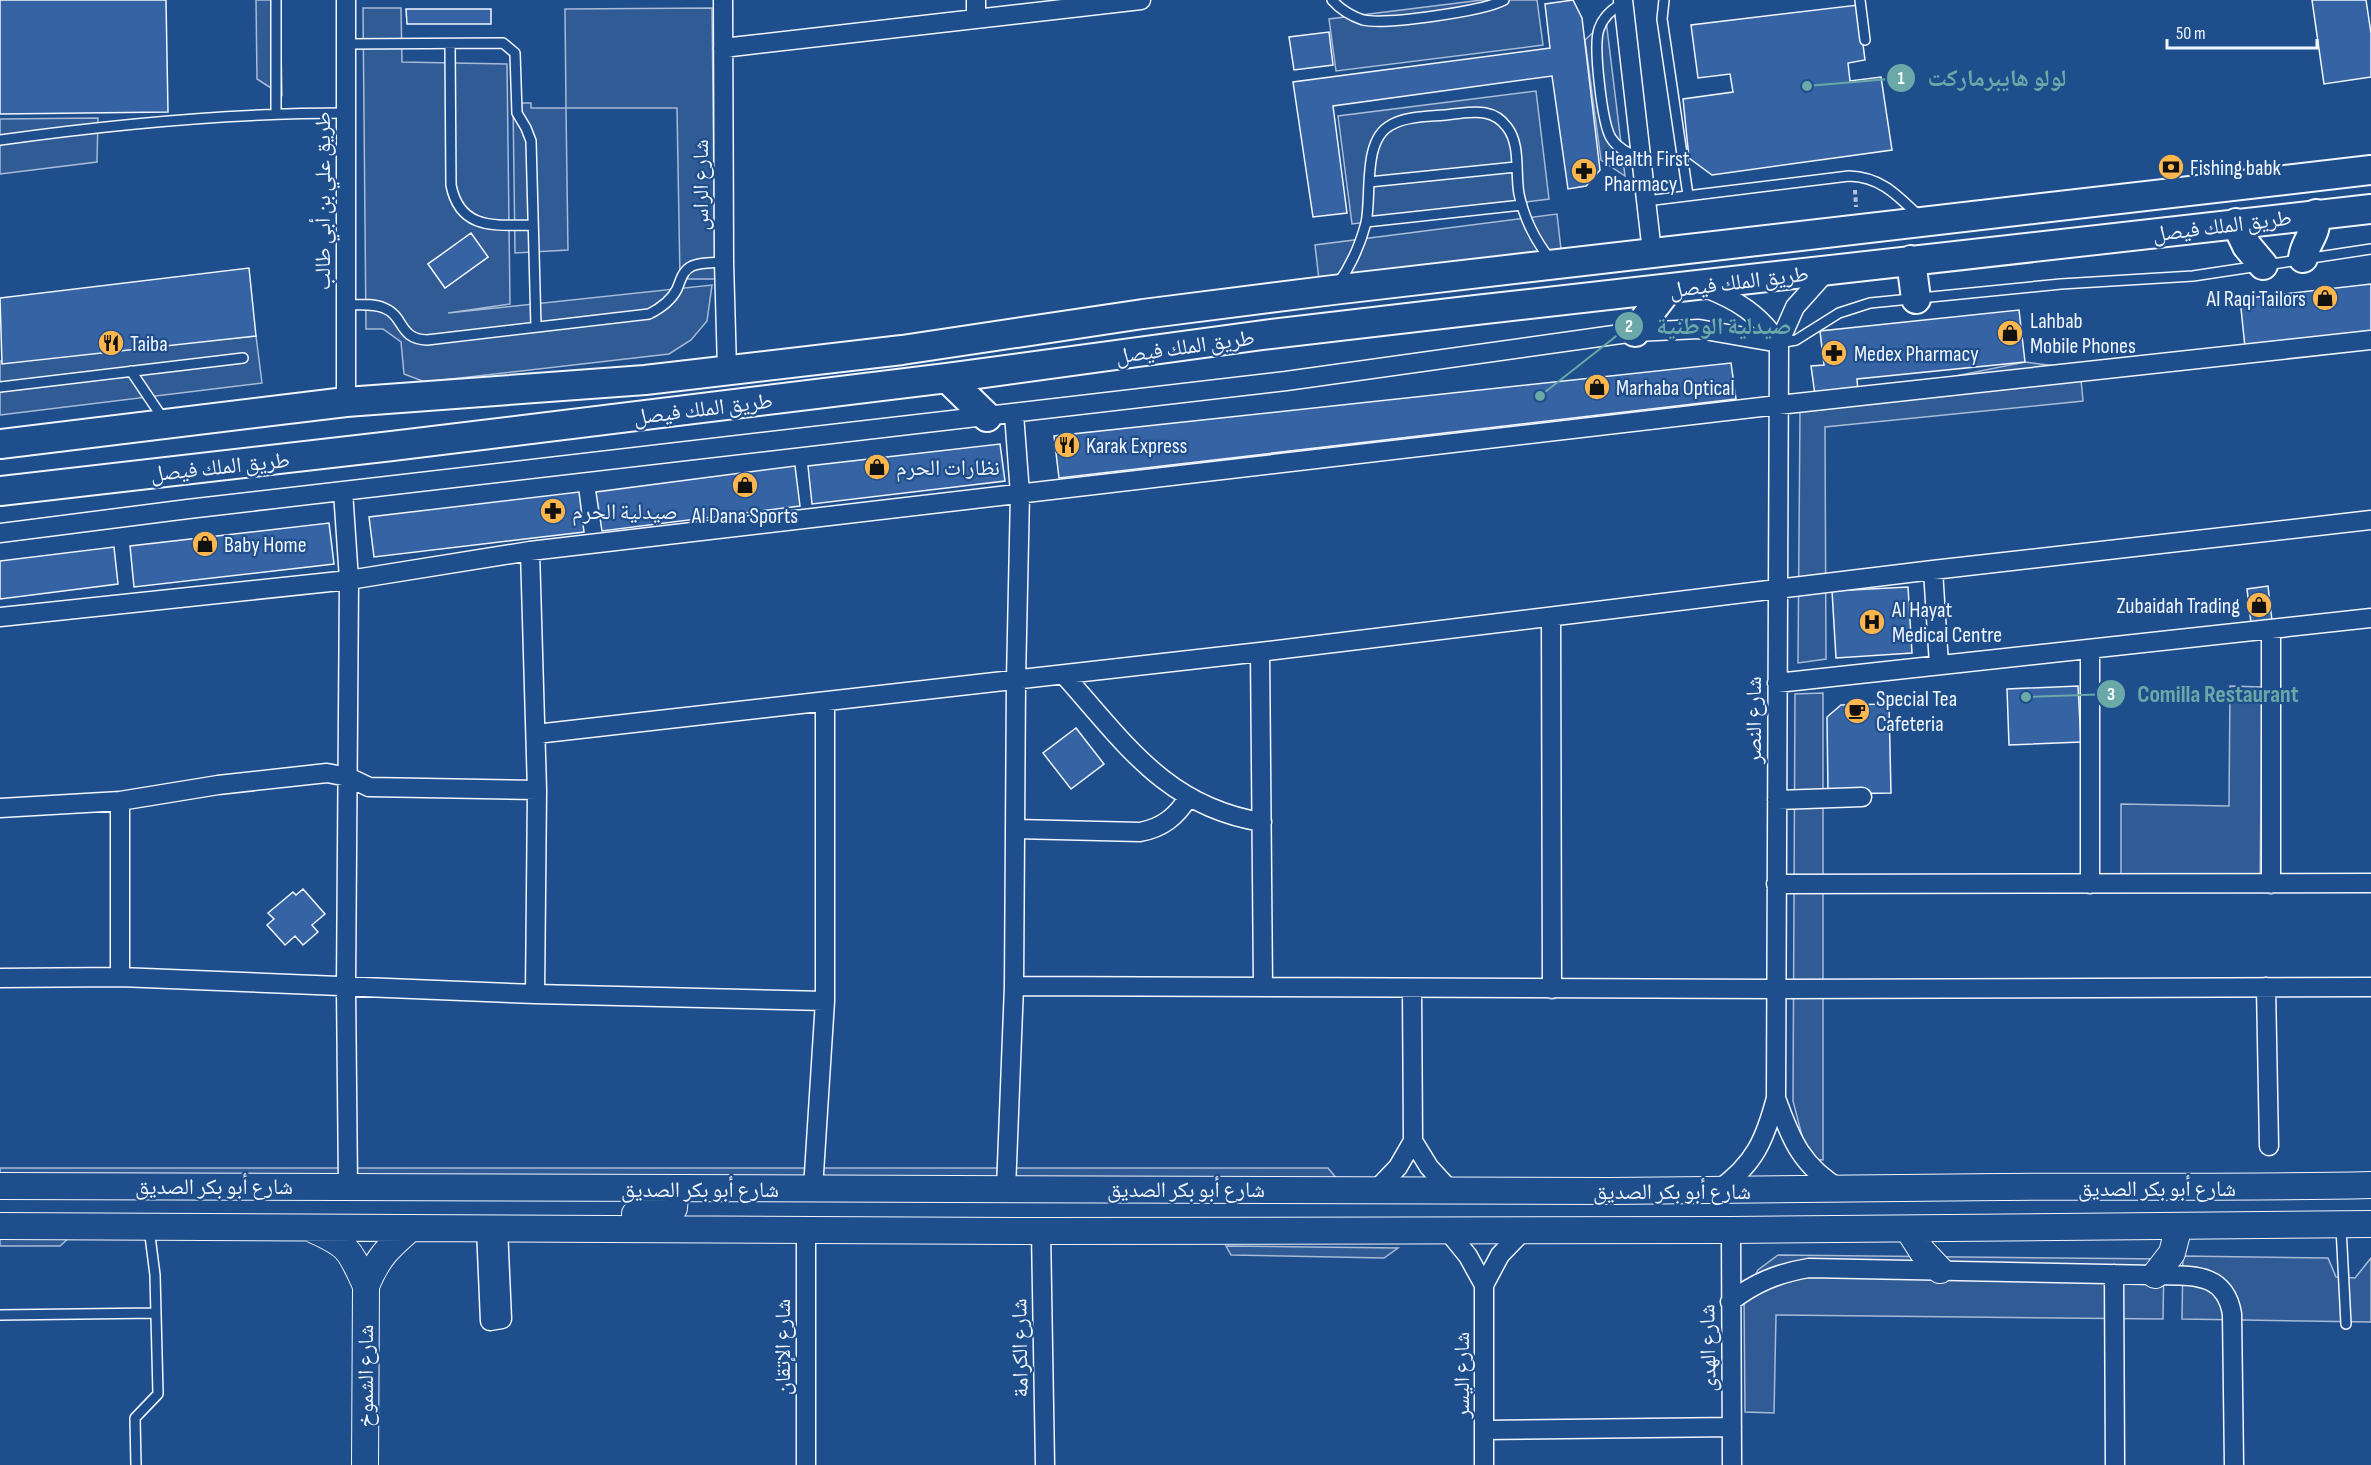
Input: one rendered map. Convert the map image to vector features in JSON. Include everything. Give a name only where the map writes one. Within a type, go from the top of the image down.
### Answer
[{"type":"main road","name":"طريق الملك فيصل","points":[[0,444],[346,402],[645,380],[902,350],[1143,314],[1333,290],[2371,170]]},
{"type":"main road","name":"طريق الملك فيصل","points":[[0,491],[947,378],[1274,334],[2371,209]]},
{"type":"main road","points":[[2303,258],[2315,230],[2316,214]]},
{"type":"main road","points":[[2236,224],[2247,246],[2263,265]]},
{"type":"main road","points":[[1911,261],[1916,299]]},
{"type":"main road","points":[[1635,332],[1666,290]]},
{"type":"main road","points":[[392,446],[496,421],[715,392],[727,385],[727,369]]},
{"type":"main road","points":[[947,378],[987,417]]},
{"type":"street","name":"طريق علي بن أبي طالب","points":[[346,0],[346,402]]},
{"type":"street","name":"شارع الراس","points":[[723,0],[724,262],[727,369]]},
{"type":"street","points":[[976,0],[976,19]]},
{"type":"street","points":[[723,48],[1141,0]]},
{"type":"street","points":[[1623,1],[1652,252]]},
{"type":"street","name":"شارع النصر","points":[[1718,1190],[1738,1175],[1754,1156],[1763,1141],[1776,1098],[1779,343],[1795,307],[1828,270]]},
{"type":"street","points":[[1698,286],[1725,295],[1750,310],[1779,343]]},
{"type":"street","points":[[0,533],[1286,381],[1635,332],[1699,329],[1779,343]]},
{"type":"street","points":[[0,617],[349,580],[530,550],[1778,405],[2371,340]]},
{"type":"street","points":[[1006,1189],[1014,986],[1020,494],[1014,414]]},
{"type":"street","points":[[343,491],[349,580],[346,987],[348,1186]]},
{"type":"street","points":[[536,734],[1064,675],[1778,591],[1933,570],[2371,520]]},
{"type":"street","points":[[530,550],[537,790],[535,994]]},
{"type":"street","points":[[1933,570],[1939,665]]},
{"type":"street","points":[[1551,618],[1552,988]]},
{"type":"street","points":[[1777,683],[2371,618]]},
{"type":"street","points":[[2271,629],[2271,884]]},
{"type":"street","points":[[2090,650],[2090,884]]},
{"type":"street","points":[[1260,652],[1263,987]]},
{"type":"street","points":[[1064,675],[1157,776],[1188,798],[1224,814],[1262,822]]},
{"type":"street","points":[[813,1189],[825,1001],[825,702]]},
{"type":"street","points":[[0,808],[120,801],[218,785],[327,773],[348,777],[369,788],[537,790]]},
{"type":"street","points":[[1015,829],[1140,832],[1160,827],[1172,819],[1188,798]]},
{"type":"street","points":[[1777,800],[1862,798]]},
{"type":"street","points":[[120,801],[120,977]]},
{"type":"street","points":[[1776,884],[2371,884]]},
{"type":"street","points":[[0,978],[120,977],[535,994],[825,1001]]},
{"type":"street","points":[[1014,986],[1776,989],[2371,987]]},
{"type":"street","points":[[2266,987],[2269,1146]]},
{"type":"street","points":[[1377,1189],[1398,1167],[1413,1141],[1412,988]]},
{"type":"street","name":"شارع النصر","points":[[1776,1098],[1786,1127],[1803,1158],[1822,1176],[1844,1191]]},
{"type":"street","points":[[1413,1141],[1429,1167],[1450,1190]]},
{"type":"street","name":"شارع أبو بكر الصديق","points":[[0,1186],[1844,1191],[2001,1187],[2260,1188],[2371,1185]]},
{"type":"street","points":[[35,1226],[24,1216],[25,1204],[33,1198],[151,1197],[200,1186]]},
{"type":"street","points":[[487,1228],[549,1214],[663,1214],[674,1208],[675,1197],[654,1188]]},
{"type":"street","name":"شارع أبو بكر الصديق","points":[[0,1226],[1041,1231],[1731,1230],[2371,1224]]},
{"type":"street","points":[[2156,1275],[2172,1252],[2179,1226]]},
{"type":"street","name":"شارع الشموخ","points":[[307,1227],[338,1240],[347,1249],[366,1286]]},
{"type":"street","name":"شارع الشموخ","points":[[365,1465],[366,1286],[380,1257],[411,1227]]},
{"type":"street","points":[[1908,1228],[1922,1251],[1940,1270]]},
{"type":"street","name":"شارع الإتقان","points":[[806,1230],[806,1465]]},
{"type":"street","name":"شارع اليسر","points":[[1447,1230],[1468,1256],[1484,1285]]},
{"type":"street","name":"شارع اليسر","points":[[1485,1465],[1484,1285],[1500,1255],[1524,1230]]},
{"type":"street","name":"شارع الهدى","points":[[1731,1230],[1731,1465]]},
{"type":"street","name":"شارع الكرامة","points":[[1041,1231],[1044,1465]]},
{"type":"street","points":[[1730,1302],[1759,1282],[1809,1268],[2205,1278],[2221,1288],[2230,1305],[2234,1465]]},
{"type":"street","points":[[2114,1274],[2115,1465]]},
{"type":"street","points":[[1485,1430],[1731,1427]]},
{"type":"lane","points":[[276,0],[276,113]]},
{"type":"lane","points":[[1332,0],[1355,17],[1375,21],[1475,10],[1504,0]]},
{"type":"lane","points":[[1664,0],[1662,19],[1688,195]]},
{"type":"lane","points":[[1860,0],[1865,40]]},
{"type":"lane","points":[[1623,1],[1603,19],[1597,36],[1605,125],[1613,140],[1625,152],[1641,158]]},
{"type":"lane","points":[[346,44],[503,44],[515,53],[517,113],[531,141],[536,327]]},
{"type":"lane","points":[[450,44],[451,185],[453,195],[465,214],[484,224],[533,225]]},
{"type":"lane","points":[[1333,290],[1353,258],[1366,222],[1374,146],[1381,132],[1386,127],[1400,121],[1478,111],[1496,117],[1509,130],[1515,147],[1522,205],[1538,242],[1554,264]]},
{"type":"lane","points":[[0,140],[93,127],[276,113],[346,113]]},
{"type":"lane","points":[[1370,182],[1516,167]]},
{"type":"lane","points":[[1646,201],[1861,176],[1893,190],[1924,222]]},
{"type":"lane","points":[[1366,222],[1522,205]]},
{"type":"lane","points":[[1779,343],[1803,337],[1827,319],[1854,307],[1870,303],[2061,284],[2193,276],[2371,249]]},
{"type":"lane","points":[[346,305],[383,307],[395,316],[403,330],[418,340],[536,327],[649,314],[672,296],[688,269],[699,264],[724,262]]},
{"type":"lane","points":[[0,387],[243,358]]},
{"type":"lane","points":[[132,371],[167,424]]},
{"type":"lane","points":[[2341,1224],[2346,1324]]},
{"type":"lane","points":[[136,1465],[135,1418],[158,1394],[155,1275],[149,1227]]},
{"type":"lane","points":[[0,1315],[156,1313]]},
{"type":"path","points":[[1855,230],[1851,210],[1857,209],[1855,192],[1861,176]]},
{"type":"shaded area","points":[[256,0],[280,0],[282,95],[257,79]]},
{"type":"shaded area","points":[[1482,0],[1537,0],[1543,45],[1336,71],[1329,19]]},
{"type":"shaded area","points":[[363,8],[401,8],[402,62],[507,64],[510,304],[448,313],[712,285],[707,321],[691,340],[669,354],[425,382],[404,374],[401,342],[383,329],[366,329]],"holes":[[[471,234],[488,257],[445,288],[428,264]]]},
{"type":"shaded area","points":[[712,8],[715,279],[680,279],[677,108],[566,108],[565,9]]},
{"type":"shaded area","points":[[1606,20],[1625,176],[1601,160],[1585,40]]},
{"type":"shaded area","points":[[1536,91],[1549,199],[1352,224],[1338,116]]},
{"type":"shaded area","points":[[513,103],[531,103],[531,108],[566,108],[568,250],[515,253]]},
{"type":"shaded area","points":[[98,118],[97,162],[0,174],[0,119]]},
{"type":"shaded area","points":[[1557,214],[1562,258],[1320,289],[1315,245]]},
{"type":"shaded area","points":[[256,336],[262,383],[0,415],[0,361]]},
{"type":"shaded area","points":[[2025,362],[2080,369],[2083,401],[1825,427],[1826,659],[1798,663],[1800,411],[1866,394]]},
{"type":"shaded area","points":[[2230,686],[2262,687],[2260,889],[2121,887],[2121,804],[2229,806]]},
{"type":"shaded area","points":[[1823,693],[1823,1160],[1808,1159],[1793,1101],[1795,694]]},
{"type":"shaded area","points":[[0,1168],[1328,1168],[1337,1179],[0,1178]]},
{"type":"shaded area","points":[[0,1236],[71,1236],[60,1246],[0,1246]]},
{"type":"shaded area","points":[[1226,1246],[1398,1248],[1384,1258],[1231,1255]]},
{"type":"shaded area","points":[[1778,1255],[2164,1259],[2163,1319],[1776,1315],[1774,1413],[1745,1412],[1744,1295],[1758,1270]]},
{"type":"shaded area","points":[[2183,1256],[2328,1258],[2336,1277],[2355,1278],[2371,1258],[2371,1322],[2182,1319]]},
{"type":"building","points":[[0,0],[166,0],[168,112],[0,114]]},
{"type":"building","points":[[1573,0],[1582,18],[1600,170],[1586,186],[1568,189],[1552,76],[1333,106],[1347,213],[1313,217],[1293,82],[1550,48],[1545,4]]},
{"type":"building","points":[[2312,0],[2366,0],[2371,33],[2371,77],[2324,84]]},
{"type":"building","points":[[1858,5],[1865,60],[1848,63],[1850,81],[1881,77],[1892,150],[1712,175],[1689,158],[1683,99],[1733,92],[1730,74],[1698,78],[1691,25]]},
{"type":"building","points":[[406,9],[491,9],[491,24],[407,24]]},
{"type":"building","points":[[1329,32],[1333,65],[1294,70],[1289,37]]},
{"type":"building","points":[[471,233],[488,257],[445,288],[428,264]]},
{"type":"building","points":[[249,268],[256,336],[2,364],[0,298]]},
{"type":"building","points":[[2371,284],[2371,333],[2245,347],[2240,299]]},
{"type":"building","points":[[2019,310],[2025,362],[1857,379],[1858,391],[1815,395],[1811,366],[1824,365],[1820,331]]},
{"type":"building","points":[[1731,363],[1736,399],[1059,478],[1054,436]]},
{"type":"building","points":[[1000,444],[1005,481],[812,504],[808,466]]},
{"type":"building","points":[[795,466],[800,506],[602,531],[596,492]]},
{"type":"building","points":[[579,492],[584,532],[374,557],[369,517]]},
{"type":"building","points":[[329,523],[334,564],[134,587],[130,546]]},
{"type":"building","points":[[114,547],[118,584],[0,599],[0,561]]},
{"type":"building","name":"Zubaidah Trading","points":[[2268,586],[2272,621],[2251,623],[2247,589]]},
{"type":"building","name":"Al Hayat Medical Centre","points":[[1908,587],[1912,653],[1836,658],[1832,591]]},
{"type":"building","points":[[2078,686],[2081,742],[2009,745],[2007,689]]},
{"type":"building","points":[[1889,704],[1891,793],[1828,794],[1827,717],[1841,705]]},
{"type":"building","points":[[1076,728],[1104,764],[1071,789],[1043,753]]},
{"type":"building","points":[[303,889],[325,914],[312,925],[318,932],[303,945],[295,936],[285,945],[267,925],[274,919],[268,913],[293,892],[296,895]]},
{"type":"place","name":"لولو هايبرماركت","points":[[1807,86]]},
{"type":"place","name":"Fishing babk","points":[[2171,167]]},
{"type":"place","name":"Health First Pharmacy","points":[[1584,171]]},
{"type":"place","name":"Al Raqi Tailors","points":[[2325,298]]},
{"type":"place","name":"Lahbab Mobile Phones","points":[[2010,333]]},
{"type":"place","name":"Taiba","points":[[111,343]]},
{"type":"place","name":"Medex Pharmacy","points":[[1834,353]]},
{"type":"place","name":"Marhaba Optical","points":[[1597,387]]},
{"type":"place","name":"صيدلية الوطنية","points":[[1540,396]]},
{"type":"place","name":"Karak Express","points":[[1067,445]]},
{"type":"place","name":"نظارات الحرم","points":[[877,467]]},
{"type":"place","name":"Al Dana Sports","points":[[745,485]]},
{"type":"place","name":"صيدلية الحرم","points":[[553,511]]},
{"type":"place","name":"Baby Home","points":[[205,544]]},
{"type":"place","name":"Zubaidah Trading","points":[[2259,605]]},
{"type":"place","name":"Al Hayat Medical Centre","points":[[1872,622]]},
{"type":"place","name":"Comilla Restaurant","points":[[2026,697]]},
{"type":"place","name":"Special Tea Cafeteria","points":[[1857,711]]}]
